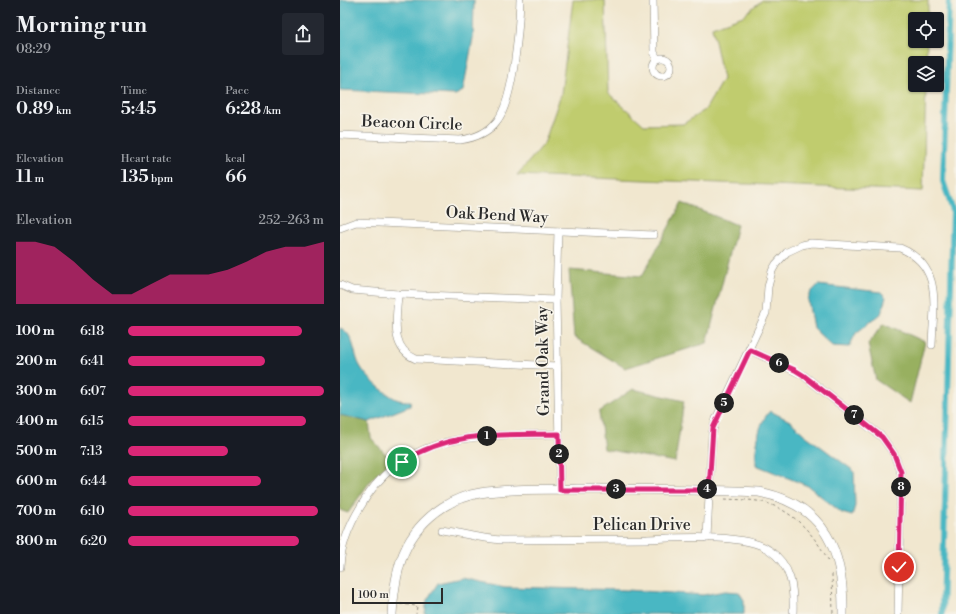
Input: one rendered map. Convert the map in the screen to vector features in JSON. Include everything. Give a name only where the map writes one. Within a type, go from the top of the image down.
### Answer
[{"type":"street","name":"Beacon Circle","points":[[340,134],[460,140],[476,136],[492,127],[498,120],[506,104],[515,59],[520,0]]},
{"type":"street","points":[[653,0],[654,52],[657,59]]},
{"type":"street","name":"Oak Bend Way","points":[[340,228],[356,222],[654,235]]},
{"type":"street","name":"Grand Oak Way","points":[[558,231],[556,300],[560,490]]},
{"type":"street","points":[[707,538],[713,428],[766,313],[769,279],[776,264],[787,252],[794,248],[811,243],[900,248],[915,256],[926,268],[933,282],[932,345]]},
{"type":"street","points":[[340,285],[352,290],[398,294],[556,300]]},
{"type":"street","points":[[398,294],[397,337],[401,348],[416,359],[558,366]]},
{"type":"street","points":[[750,350],[803,375],[882,437],[894,454],[901,472],[898,614]]},
{"type":"street","points":[[340,567],[349,529],[364,501],[378,482],[413,455],[439,444],[470,437],[559,434]]},
{"type":"street","points":[[392,614],[396,576],[404,551],[418,529],[435,513],[456,500],[479,493],[560,490],[709,490],[759,492],[770,494],[792,503],[813,518],[828,537],[838,558],[844,586],[843,614]]},
{"type":"street","name":"Pelican Drive","points":[[442,530],[499,540],[707,538],[752,542],[769,549],[783,563],[791,579],[793,588],[794,614]]},
{"type":"path","points":[[724,499],[753,501],[772,505],[803,524],[822,550],[832,567],[833,614]]},
{"type":"path","points":[[401,604],[417,606],[416,614]]},
{"type":"green space","points":[[573,0],[605,0],[608,93],[644,125],[683,124],[705,110],[723,79],[712,27],[743,16],[762,0],[928,0],[928,12],[908,12],[908,48],[927,48],[926,56],[908,56],[908,92],[926,92],[923,191],[517,175],[544,144],[561,94]]},
{"type":"green space","points":[[682,203],[737,225],[707,343],[625,368],[574,337],[569,270],[642,276]]},
{"type":"green space","points":[[884,323],[925,342],[910,403],[876,380],[868,344]]},
{"type":"green space","points":[[633,389],[684,401],[675,462],[604,449],[599,412]]},
{"type":"green space","points":[[340,415],[369,422],[371,438],[391,460],[371,480],[348,513],[340,510]]},
{"type":"water","points":[[340,0],[474,0],[473,38],[463,91],[455,95],[340,90]]},
{"type":"water","points":[[818,285],[881,292],[886,297],[881,314],[856,333],[849,347],[832,346],[813,328],[808,300],[811,292]]},
{"type":"water","points":[[340,328],[345,331],[351,339],[360,366],[366,375],[386,393],[396,399],[411,401],[410,406],[369,422],[340,415]]},
{"type":"water","points":[[770,411],[790,421],[805,435],[854,471],[855,506],[852,516],[842,513],[808,486],[756,465],[758,436],[762,423]]},
{"type":"water","points":[[462,578],[505,587],[627,590],[703,595],[725,591],[739,592],[744,600],[744,614],[425,614],[427,600],[438,583]]},
{"type":"waterway","points":[[942,614],[953,211],[943,181],[949,0]]},
{"type":"route","points":[[402,462],[427,448],[454,439],[483,436],[559,434],[560,490],[709,490],[713,428],[750,350],[803,375],[882,437],[889,445],[899,464],[901,472],[899,567]]}]
